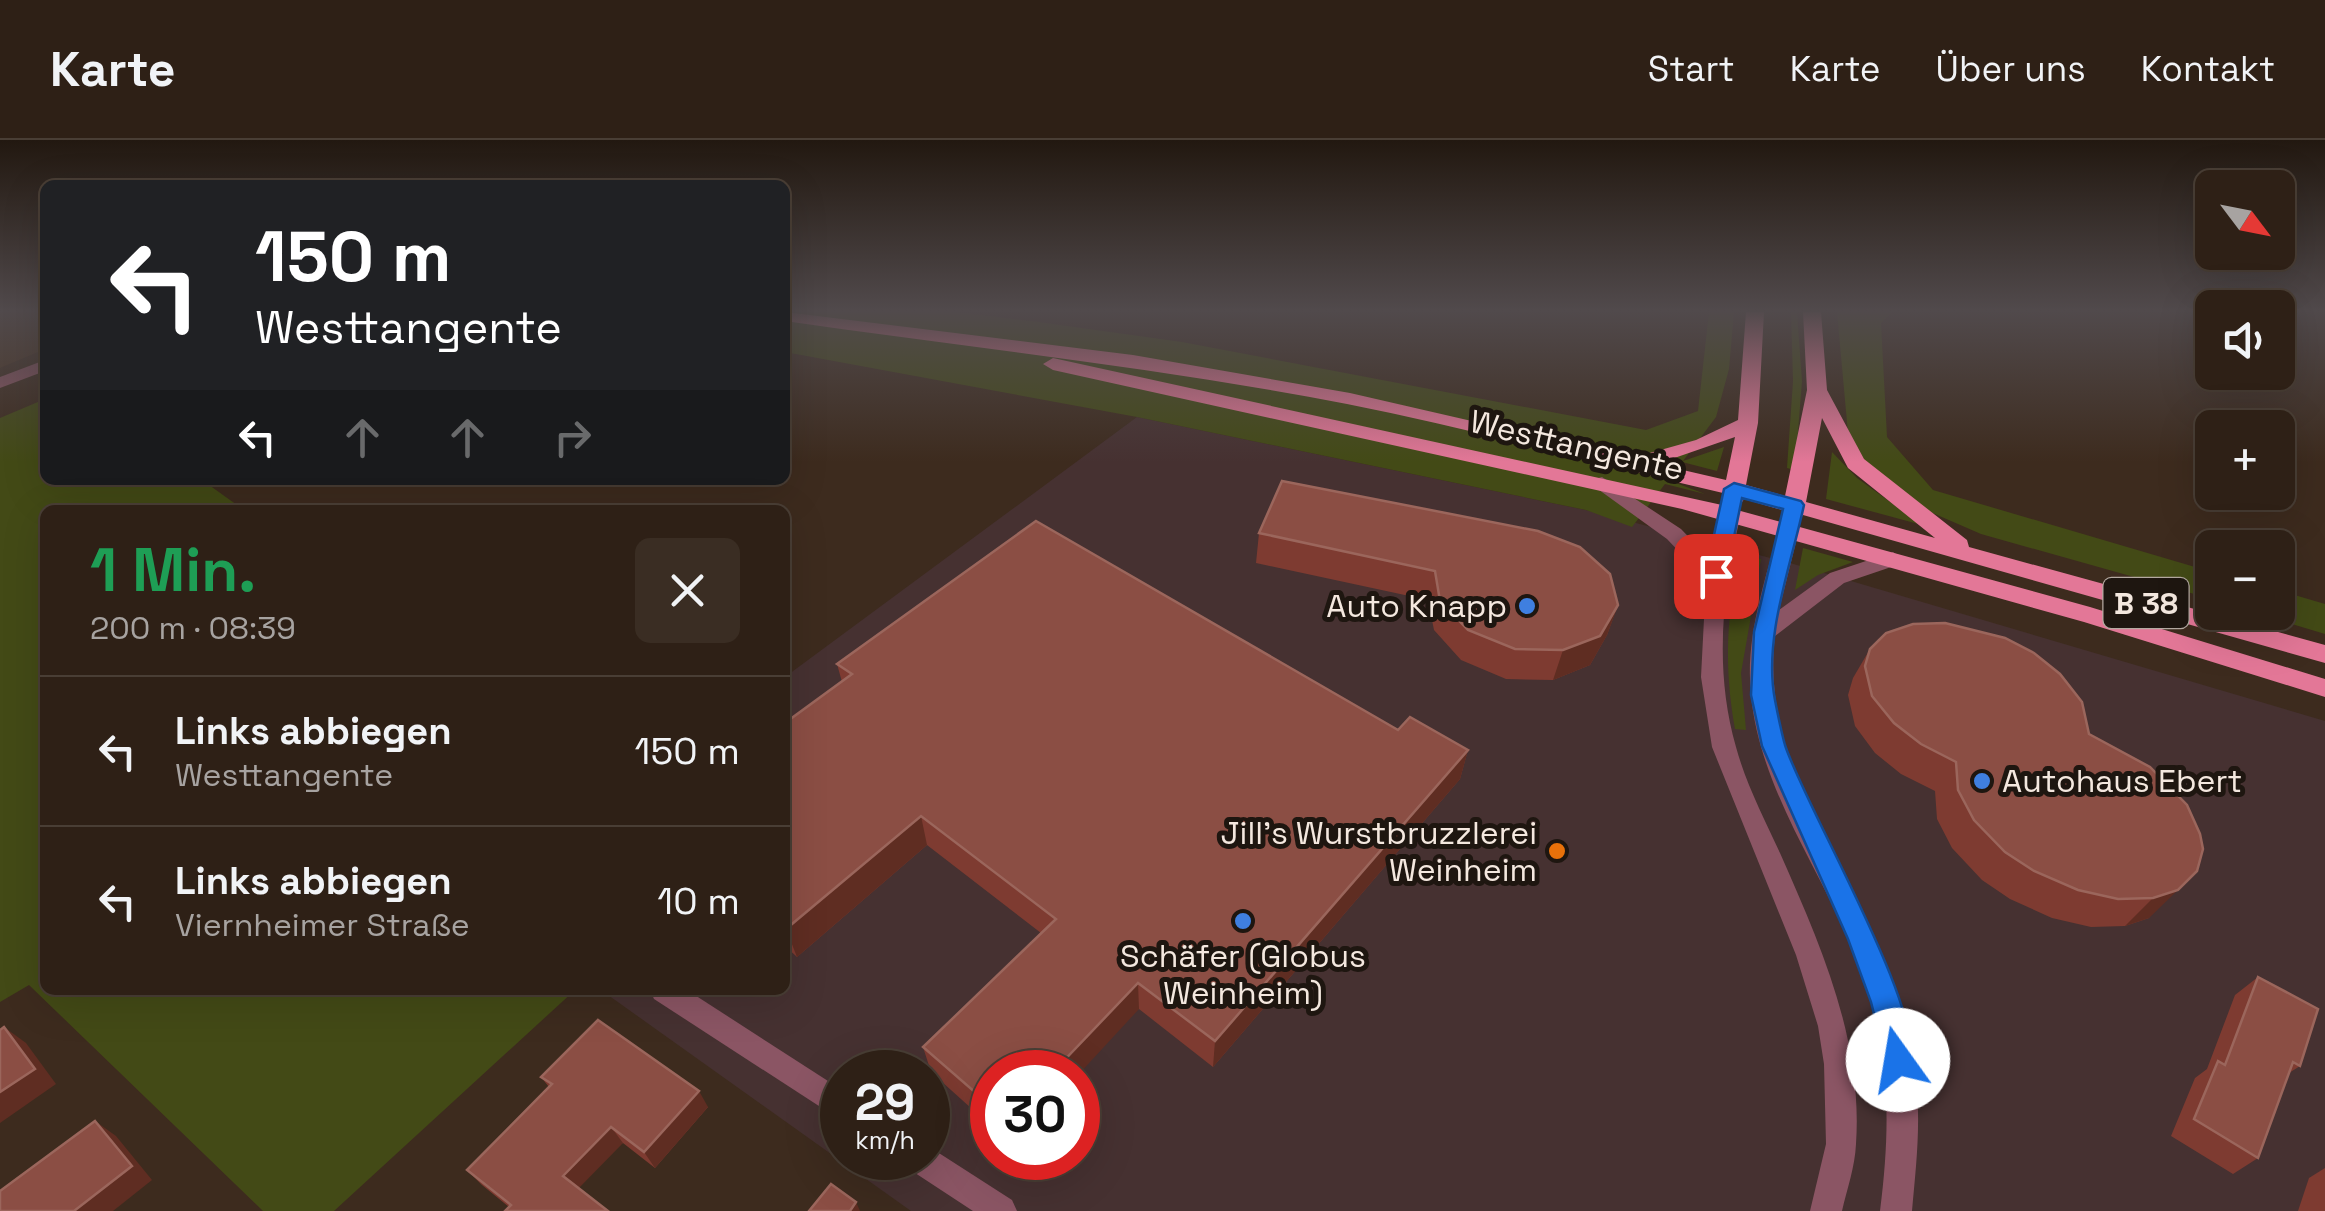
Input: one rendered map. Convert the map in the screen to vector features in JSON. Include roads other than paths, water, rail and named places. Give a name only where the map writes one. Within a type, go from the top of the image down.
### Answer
[{"type":"main road","name":"Westtangente","points":[[1052,362],[1166,391],[1730,514],[2325,688]]},
{"type":"main road","name":"Westtangente","points":[[1133,362],[1278,386],[1634,464],[1968,552],[2325,654]]},
{"type":"main road","points":[[1730,514],[1748,423],[1752,362]]},
{"type":"main road","name":"B 38","points":[[1794,505],[1817,390],[1815,362]]},
{"type":"main road","name":"B 38","points":[[1817,390],[1854,463],[1968,552]]},
{"type":"main road","points":[[1634,464],[1703,444],[1748,423]]},
{"type":"main road","points":[[1789,530],[1794,505]]},
{"type":"street","points":[[0,383],[40,367]]},
{"type":"street","points":[[1602,484],[1674,534],[1716,576]]},
{"type":"street","points":[[1730,514],[1716,576],[1709,646],[1721,736],[1736,783],[1820,975],[1842,1066],[1841,1148],[1826,1211]]},
{"type":"street","points":[[1789,530],[1765,632],[1762,695],[1774,746],[1862,939],[1885,1002],[1898,1060],[1904,1127],[1896,1211]]},
{"type":"street","points":[[1765,632],[1837,578],[1893,559]]},
{"type":"street","points":[[672,995],[820,1093]]},
{"type":"street","points":[[950,1178],[1001,1211]]},
{"type":"place","name":"Auto Knapp","points":[[1527,606]]},
{"type":"place","name":"Autohaus Ebert","points":[[1982,781]]},
{"type":"place","name":"Jill's Wurstbruzzlerei Weinheim","points":[[1557,851]]},
{"type":"place","name":"Schäfer (Globus Weinheim)","points":[[1243,921]]}]
